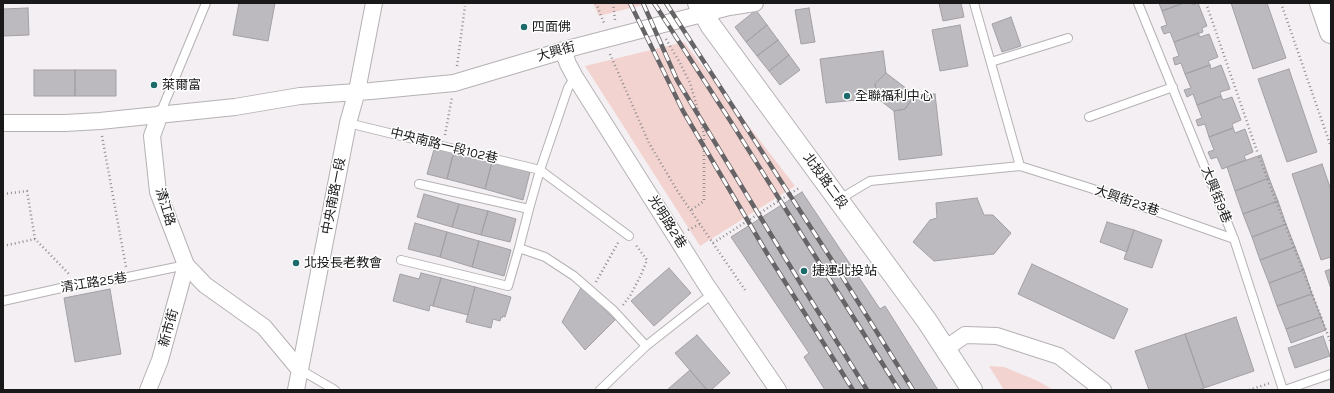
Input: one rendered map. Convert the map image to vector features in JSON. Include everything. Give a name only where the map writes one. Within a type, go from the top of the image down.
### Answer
[{"type":"main road","points":[[1321,3],[1331,32]]},
{"type":"street","name":"中央南路一段","points":[[296,390],[348,124],[374,3]]},
{"type":"street","name":"大興街","points":[[3,123],[65,123],[100,120],[235,107],[300,96],[454,83],[701,8],[729,7],[755,3]]},
{"type":"street","name":"北投路二段","points":[[701,8],[711,26],[927,321],[972,390]]},
{"type":"street","name":"光明路2巷","points":[[563,50],[575,77],[712,294],[778,390]]},
{"type":"street","name":"清江路","points":[[160,114],[152,136],[158,192],[186,265],[205,285],[264,327],[299,369]]},
{"type":"street","name":"新市街","points":[[148,390],[160,360],[186,265]]},
{"type":"street","points":[[945,349],[966,335],[997,336],[1059,356],[1103,390]]},
{"type":"lane","name":"清江路","points":[[160,114],[206,3]]},
{"type":"lane","points":[[974,3],[1020,166]]},
{"type":"lane","name":"大興街9巷","points":[[1138,3],[1234,239],[1284,390]]},
{"type":"lane","points":[[991,62],[1068,38]]},
{"type":"lane","points":[[401,260],[508,286],[520,248],[528,209],[540,170],[568,88],[575,77]]},
{"type":"lane","points":[[1089,117],[1173,87]]},
{"type":"lane","name":"中央南路一段102巷","points":[[348,124],[540,170],[626,234]]},
{"type":"lane","name":"大興街23巷","points":[[838,200],[870,181],[1020,166],[1090,188],[1234,239]]},
{"type":"lane","points":[[419,184],[528,209]]},
{"type":"lane","points":[[520,248],[545,257],[574,276],[616,314],[646,346]]},
{"type":"lane","name":"清江路25巷","points":[[3,301],[79,284],[128,277],[186,265]]},
{"type":"lane","points":[[600,390],[646,346],[712,294]]},
{"type":"lane","points":[[299,369],[336,390]]},
{"type":"lane","points":[[1284,390],[1331,374]]},
{"type":"path","points":[[596,3],[604,23]]},
{"type":"path","points":[[613,3],[615,20]]},
{"type":"path","points":[[654,3],[656,8]]},
{"type":"path","points":[[1206,3],[1258,155],[1331,344]]},
{"type":"path","points":[[1281,3],[1331,147]]},
{"type":"path","points":[[444,146],[465,6]]},
{"type":"path","points":[[665,38],[690,83],[704,135],[704,201],[690,210]]},
{"type":"path","points":[[609,54],[649,143],[690,210],[745,290]]},
{"type":"path","points":[[100,120],[128,277]]},
{"type":"path","points":[[713,243],[799,188]]},
{"type":"path","points":[[3,194],[27,191],[35,239],[79,284]]},
{"type":"path","points":[[687,231],[700,224]]},
{"type":"path","points":[[591,291],[626,234],[647,260],[630,296],[616,314]]},
{"type":"path","points":[[3,246],[35,239]]},
{"type":"shaded area","points":[[593,3],[650,3],[599,16]]},
{"type":"shaded area","points":[[684,42],[795,186],[700,246],[585,66]]},
{"type":"shaded area","points":[[989,366],[1004,367],[1038,381],[1053,390],[1004,390]]},
{"type":"building","points":[[239,3],[275,3],[268,41],[233,35]]},
{"type":"building","points":[[939,3],[961,3],[964,17],[943,21]]},
{"type":"building","points":[[1159,3],[1183,3],[1162,11]]},
{"type":"building","points":[[1184,3],[1192,3],[1193,5],[1198,3],[1207,26],[1202,28],[1203,32],[1174,42],[1170,32],[1164,34],[1161,27],[1167,25],[1162,11]]},
{"type":"building","points":[[1231,3],[1267,3],[1286,58],[1253,69]]},
{"type":"building","points":[[28,8],[29,35],[3,36],[3,9]]},
{"type":"building","points":[[809,8],[815,42],[801,44],[795,10]]},
{"type":"building","points":[[756,10],[767,25],[746,42],[735,27]]},
{"type":"building","points":[[1011,17],[1021,46],[1002,52],[992,24]]},
{"type":"building","points":[[767,25],[778,40],[757,56],[746,42]]},
{"type":"building","points":[[960,25],[968,66],[940,71],[932,30]]},
{"type":"building","points":[[1198,33],[1200,37],[1209,34],[1218,57],[1208,61],[1210,65],[1185,74],[1181,63],[1175,65],[1173,58],[1179,56],[1174,42]]},
{"type":"building","points":[[778,40],[789,55],[769,71],[757,56]]},
{"type":"building","points":[[883,51],[886,73],[875,84],[877,98],[826,103],[820,59]]},
{"type":"building","points":[[789,55],[800,70],[780,85],[769,71]]},
{"type":"building","points":[[1210,65],[1211,69],[1221,65],[1230,89],[1220,92],[1221,96],[1197,105],[1193,94],[1187,97],[1184,90],[1191,88],[1185,74]]},
{"type":"building","points":[[1289,69],[1317,152],[1287,162],[1258,79]]},
{"type":"building","points":[[34,70],[75,70],[75,96],[34,96]]},
{"type":"building","points":[[75,70],[116,70],[116,96],[75,96]]},
{"type":"building","points":[[886,73],[915,95],[905,109],[894,111],[877,98],[875,84]]},
{"type":"building","points":[[935,94],[942,155],[899,160],[894,111],[905,109],[915,95]]},
{"type":"building","points":[[1221,96],[1223,100],[1232,97],[1241,120],[1232,124],[1233,128],[1209,137],[1205,124],[1198,126],[1196,120],[1202,118],[1197,105]]},
{"type":"building","points":[[1233,128],[1235,133],[1245,129],[1253,152],[1244,156],[1246,160],[1222,169],[1217,157],[1211,159],[1208,152],[1214,150],[1209,137]]},
{"type":"building","points":[[435,146],[454,151],[447,179],[427,174]]},
{"type":"building","points":[[454,151],[492,162],[485,189],[447,179]]},
{"type":"building","points":[[1261,155],[1269,178],[1235,191],[1227,167]]},
{"type":"building","points":[[492,162],[530,172],[523,200],[485,189]]},
{"type":"building","points":[[1322,164],[1331,190],[1331,257],[1321,260],[1292,174]]},
{"type":"building","points":[[1269,178],[1278,201],[1243,214],[1235,191]]},
{"type":"building","name":"捷運北投站","points":[[802,192],[880,309],[885,306],[938,390],[825,390],[804,357],[809,353],[731,237]]},
{"type":"building","points":[[424,194],[459,204],[452,227],[417,217]]},
{"type":"building","points":[[977,198],[984,215],[993,215],[1011,233],[994,254],[934,261],[913,242],[930,220],[937,218],[936,203]]},
{"type":"building","points":[[1278,201],[1286,224],[1252,237],[1243,214]]},
{"type":"building","points":[[459,204],[488,211],[481,235],[452,227]]},
{"type":"building","points":[[488,211],[516,219],[510,242],[481,235]]},
{"type":"building","points":[[1107,222],[1134,230],[1127,252],[1100,242]]},
{"type":"building","points":[[415,223],[447,232],[440,257],[408,249]]},
{"type":"building","points":[[1286,224],[1295,247],[1260,260],[1252,237]]},
{"type":"building","points":[[1134,230],[1162,240],[1152,268],[1124,259]]},
{"type":"building","points":[[447,232],[479,241],[472,267],[440,257]]},
{"type":"building","points":[[479,241],[511,250],[504,276],[472,267]]},
{"type":"building","points":[[1295,247],[1304,270],[1269,283],[1260,260]]},
{"type":"building","points":[[1032,264],[1128,309],[1114,339],[1018,294]]},
{"type":"building","points":[[669,268],[691,293],[654,326],[631,301]]},
{"type":"building","points":[[1331,269],[1331,289],[1325,271]]},
{"type":"building","points":[[1304,270],[1312,294],[1277,306],[1269,283]]},
{"type":"building","points":[[421,273],[441,278],[433,306],[430,305],[429,311],[393,301],[400,274],[419,279]]},
{"type":"building","points":[[441,278],[475,287],[468,315],[433,306]]},
{"type":"building","points":[[582,286],[615,320],[585,350],[562,322]]},
{"type":"building","points":[[475,287],[511,297],[505,317],[501,317],[500,321],[493,319],[491,328],[466,322]]},
{"type":"building","points":[[110,289],[121,354],[75,362],[64,298]]},
{"type":"building","points":[[1312,294],[1321,317],[1286,329],[1277,306]]},
{"type":"building","points":[[1236,317],[1254,371],[1204,388],[1185,334]]},
{"type":"building","points":[[1321,317],[1326,330],[1291,343],[1286,329]]},
{"type":"building","points":[[1185,334],[1204,388],[1198,390],[1149,390],[1135,351]]},
{"type":"building","points":[[697,335],[730,373],[711,390],[707,390],[675,353]]},
{"type":"building","points":[[1323,336],[1330,356],[1295,368],[1288,348]]},
{"type":"building","points":[[690,370],[707,390],[667,390]]},
{"type":"railway","points":[[630,3],[683,111],[768,255],[853,390]]},
{"type":"railway","points":[[643,3],[677,80],[867,390]]},
{"type":"railway","points":[[654,3],[731,122],[899,390]]},
{"type":"railway","points":[[666,3],[835,265],[913,390]]},
{"type":"place","name":"四面佛","points":[[524,27]]},
{"type":"place","name":"萊爾富","points":[[154,85]]},
{"type":"place","name":"全聯福利中心","points":[[847,96]]},
{"type":"place","name":"北投長老教會","points":[[296,263]]},
{"type":"place","name":"捷運北投站","points":[[804,271]]}]
